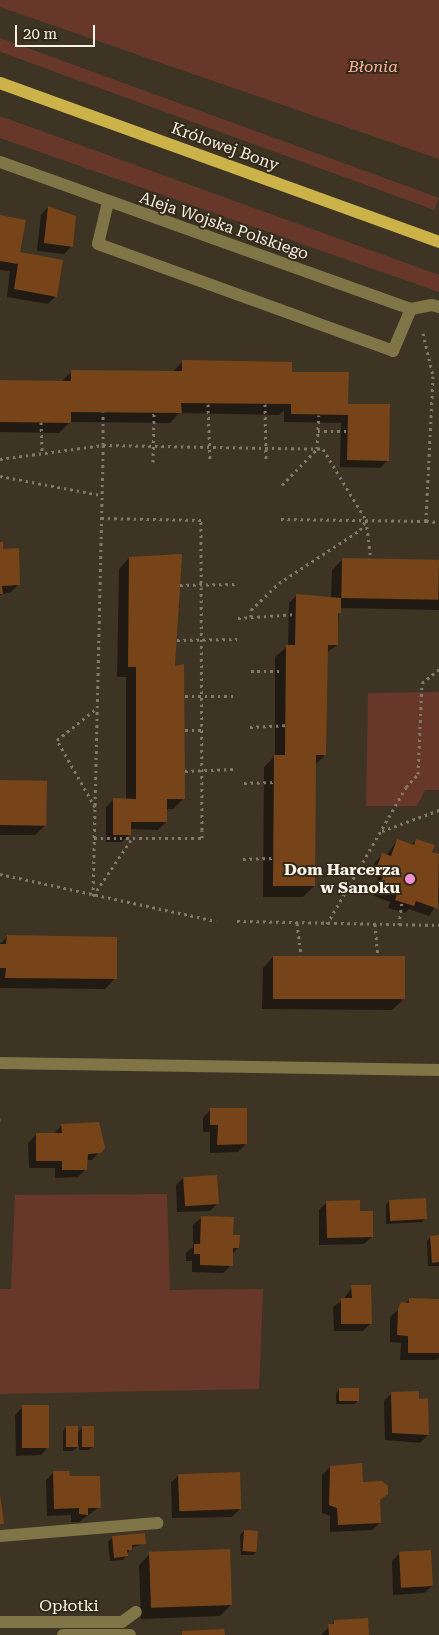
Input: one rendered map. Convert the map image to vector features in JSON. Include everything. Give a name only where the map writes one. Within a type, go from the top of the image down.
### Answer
[{"type":"main road","name":"Królowej Bony","points":[[0,83],[439,242]]},
{"type":"street","name":"Aleja Wojska Polskiego","points":[[0,162],[411,309],[432,305],[439,307]]},
{"type":"street","points":[[108,202],[98,244],[393,352],[411,309]]},
{"type":"street","points":[[0,1063],[439,1070]]},
{"type":"street","points":[[0,1536],[157,1523]]},
{"type":"street","name":"Opłotki","points":[[0,1622],[122,1622],[136,1612]]},
{"type":"street","points":[[63,1635],[130,1635]]},
{"type":"path","points":[[421,323],[433,376],[426,521]]},
{"type":"path","points":[[208,404],[210,462]]},
{"type":"path","points":[[265,404],[266,461]]},
{"type":"path","points":[[94,896],[103,445],[102,412]]},
{"type":"path","points":[[153,462],[154,413]]},
{"type":"path","points":[[282,485],[317,450],[318,415]]},
{"type":"path","points":[[41,422],[42,453]]},
{"type":"path","points":[[318,431],[348,431]]},
{"type":"path","points":[[0,459],[103,445],[323,449],[366,520],[371,559]]},
{"type":"path","points":[[0,476],[101,496]]},
{"type":"path","points":[[94,838],[131,840],[202,838],[200,520],[101,518]]},
{"type":"path","points":[[281,520],[439,522]]},
{"type":"path","points":[[251,617],[251,610],[279,583],[360,530],[366,520]]},
{"type":"path","points":[[180,585],[238,584]]},
{"type":"path","points":[[238,618],[296,614]]},
{"type":"path","points":[[177,640],[237,639]]},
{"type":"path","points":[[327,924],[406,787],[418,774],[422,683],[439,668]]},
{"type":"path","points":[[250,671],[282,670]]},
{"type":"path","points":[[185,696],[235,696]]},
{"type":"path","points":[[95,808],[57,740],[97,708]]},
{"type":"path","points":[[250,727],[285,725]]},
{"type":"path","points":[[185,730],[201,730]]},
{"type":"path","points":[[185,771],[234,769]]},
{"type":"path","points":[[244,783],[274,782]]},
{"type":"path","points":[[381,832],[439,810]]},
{"type":"path","points":[[94,896],[131,840]]},
{"type":"path","points":[[243,859],[274,858]]},
{"type":"path","points":[[0,874],[94,896],[216,921]]},
{"type":"path","points":[[399,924],[402,902]]},
{"type":"path","points":[[237,921],[439,925]]},
{"type":"path","points":[[297,923],[301,956]]},
{"type":"path","points":[[375,924],[378,956]]},
{"type":"green space","name":"Błonia","points":[[0,0],[439,0],[439,159],[0,7]]},
{"type":"green space","points":[[0,38],[439,198],[434,210],[0,52]]},
{"type":"green space","points":[[0,116],[439,275],[439,292],[0,138]]},
{"type":"green space","points":[[439,692],[439,790],[425,790],[417,806],[366,806],[368,693]]},
{"type":"green space","points":[[167,1194],[170,1290],[263,1289],[259,1389],[0,1394],[0,1289],[11,1289],[15,1195]]},
{"type":"building","points":[[48,206],[76,216],[73,247],[44,243]]},
{"type":"building","points":[[0,215],[26,220],[20,252],[63,260],[57,297],[14,289],[18,264],[0,261]]},
{"type":"building","points":[[182,360],[292,362],[292,372],[349,372],[348,404],[390,404],[389,461],[347,460],[348,415],[291,414],[291,404],[181,403],[182,413],[71,412],[71,423],[0,422],[0,380],[71,381],[71,370],[182,371]]},
{"type":"building","points":[[0,542],[3,542],[3,549],[19,548],[20,585],[2,586],[3,594],[0,594]]},
{"type":"building","points":[[182,554],[175,666],[184,664],[185,799],[167,799],[167,822],[131,822],[131,835],[113,835],[113,798],[136,799],[136,667],[128,667],[129,557]]},
{"type":"building","points":[[342,558],[439,560],[438,600],[341,598]]},
{"type":"building","points":[[296,594],[341,598],[341,613],[338,613],[338,645],[328,645],[326,755],[316,755],[315,886],[273,886],[274,755],[285,755],[286,645],[295,645]]},
{"type":"building","points":[[0,780],[47,781],[46,826],[0,825]]},
{"type":"building","name":"Dom Harcerza w Sanoku","points":[[397,839],[414,845],[416,839],[435,845],[432,852],[439,854],[438,909],[416,901],[414,906],[395,900],[397,894],[379,887],[385,870],[377,867],[382,853],[391,856]]},
{"type":"building","points":[[7,935],[117,937],[117,979],[5,978],[6,968],[0,968],[0,944],[6,944]]},
{"type":"building","points":[[273,956],[405,956],[405,999],[273,999]]},
{"type":"building","points":[[210,1108],[247,1108],[247,1144],[217,1145],[218,1125],[210,1125]]},
{"type":"building","points":[[99,1122],[105,1148],[101,1153],[88,1154],[87,1170],[62,1170],[62,1161],[36,1161],[36,1133],[62,1133],[61,1124]]},
{"type":"building","points":[[217,1175],[219,1204],[185,1206],[183,1177]]},
{"type":"building","points":[[426,1198],[427,1219],[390,1221],[389,1200]]},
{"type":"building","points":[[360,1200],[360,1211],[373,1211],[373,1237],[327,1238],[326,1201]]},
{"type":"building","points":[[201,1216],[234,1217],[233,1235],[240,1235],[239,1248],[233,1248],[233,1266],[200,1265],[200,1254],[194,1254],[194,1244],[200,1244]]},
{"type":"building","points":[[439,1235],[439,1262],[432,1263],[430,1236]]},
{"type":"building","points":[[351,1285],[371,1285],[372,1324],[341,1324],[341,1298],[352,1298]]},
{"type":"building","points":[[409,1298],[439,1299],[439,1353],[408,1353],[408,1336],[397,1335],[398,1309],[401,1302],[409,1303]]},
{"type":"building","points":[[339,1388],[359,1388],[359,1401],[339,1401]]},
{"type":"building","points":[[419,1391],[419,1399],[428,1398],[429,1435],[392,1433],[391,1392]]},
{"type":"building","points":[[22,1405],[49,1405],[49,1448],[22,1448]]},
{"type":"building","points":[[66,1426],[78,1426],[78,1447],[66,1447]]},
{"type":"building","points":[[82,1426],[94,1426],[94,1447],[82,1447]]},
{"type":"building","points":[[362,1463],[363,1482],[382,1481],[388,1486],[388,1494],[380,1500],[381,1523],[338,1525],[337,1508],[329,1505],[330,1466]]},
{"type":"building","points":[[53,1471],[69,1471],[70,1476],[100,1476],[101,1508],[88,1508],[88,1515],[79,1514],[79,1508],[54,1509]]},
{"type":"building","points":[[240,1472],[241,1509],[179,1511],[178,1474]]},
{"type":"building","points":[[0,1494],[4,1524],[0,1524]]},
{"type":"building","points":[[244,1530],[258,1531],[257,1552],[243,1551]]},
{"type":"building","points":[[145,1533],[146,1544],[132,1545],[132,1550],[127,1550],[128,1556],[114,1558],[112,1536]]},
{"type":"building","points":[[230,1549],[232,1605],[151,1608],[149,1552]]},
{"type":"building","points":[[431,1550],[433,1586],[401,1588],[399,1552]]},
{"type":"building","points":[[368,1618],[369,1635],[329,1635],[328,1624],[334,1624],[334,1620]]},
{"type":"building","points":[[224,1629],[225,1635],[182,1635],[182,1631]]},
{"type":"place","name":"Dom Harcerza w Sanoku","points":[[410,879]]}]
